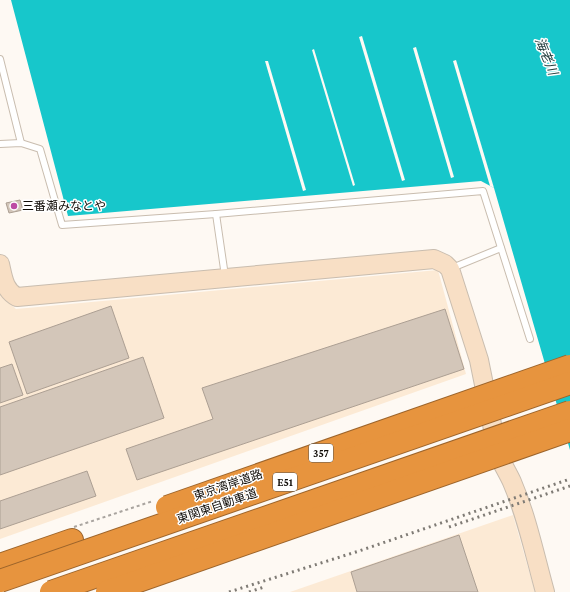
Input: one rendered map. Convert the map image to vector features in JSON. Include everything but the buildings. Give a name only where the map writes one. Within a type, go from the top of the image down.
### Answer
[{"type":"highway","name":"東京湾岸道路","points":[[0,565],[570,366]]},
{"type":"highway","name":"東関東自動車道","points":[[0,581],[570,383]]},
{"type":"highway","name":"E51","points":[[50,592],[570,412]]},
{"type":"highway","points":[[107,592],[570,430]]},
{"type":"street","points":[[0,264],[4,282],[12,294],[17,297],[434,259],[445,264],[450,269],[479,360],[498,454],[511,481],[525,520],[545,592]]},
{"type":"lane","points":[[0,59],[21,143]]},
{"type":"lane","points":[[0,144],[21,143],[40,149],[62,225],[216,214],[483,191],[530,339]]},
{"type":"lane","points":[[216,214],[225,278]]},
{"type":"lane","points":[[450,269],[501,248]]},
{"type":"shaded area","points":[[438,270],[466,374],[0,539],[0,294],[16,309]]},
{"type":"shaded area","points":[[513,515],[535,592],[290,592]]},
{"type":"water","name":"海老川","points":[[11,0],[570,0],[570,450],[494,188],[481,181],[68,216]]},
{"type":"pier","points":[[362,36],[405,180],[402,181],[359,37]]},
{"type":"pier","points":[[416,47],[454,177],[451,178],[413,48]]},
{"type":"pier","points":[[314,49],[355,185],[353,186],[312,50]]},
{"type":"pier","points":[[456,60],[494,188],[490,186],[453,61]]},
{"type":"pier","points":[[265,61],[268,61],[306,190],[303,191]]},
{"type":"railway","points":[[229,592],[359,551],[570,479]]},
{"type":"railway","points":[[449,527],[570,486]]},
{"type":"railway","points":[[249,592],[264,587]]},
{"type":"place","name":"三番瀬みなとや","points":[[14,206]]}]
